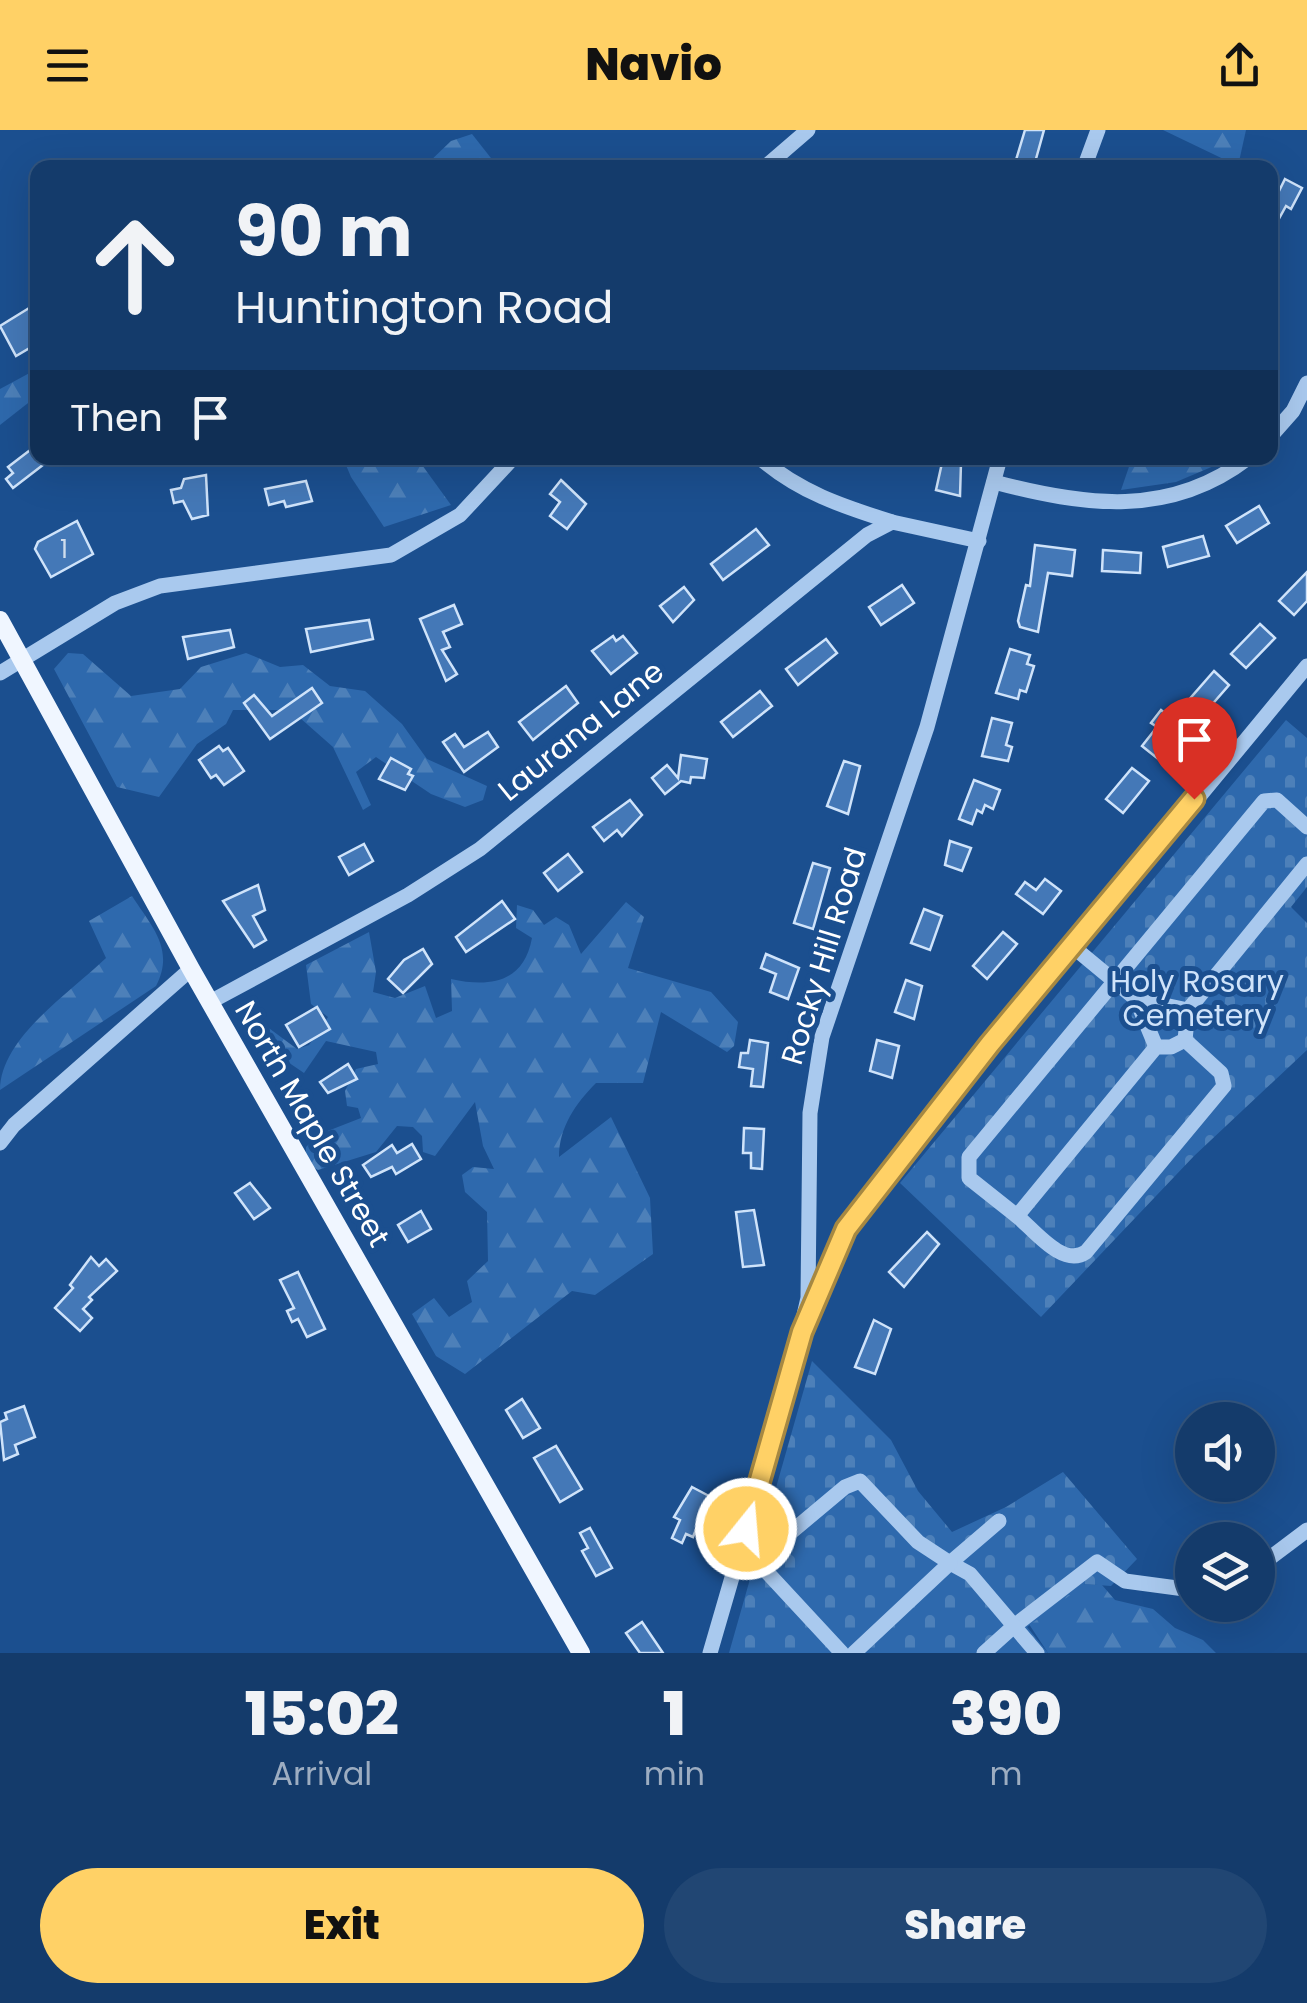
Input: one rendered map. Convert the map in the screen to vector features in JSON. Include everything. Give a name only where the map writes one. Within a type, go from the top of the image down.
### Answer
[{"type":"main road","name":"North Maple Street","points":[[0,620],[191,969],[581,1653]]},
{"type":"street","points":[[773,160],[808,130]]},
{"type":"street","points":[[1087,160],[1098,130]]},
{"type":"street","points":[[1278,428],[1293,411],[1307,382]]},
{"type":"street","points":[[0,673],[115,603],[160,586],[391,555],[460,515],[506,465]]},
{"type":"street","points":[[768,465],[822,499],[892,522],[979,541]]},
{"type":"street","name":"Rocky Hill Road","points":[[710,1653],[802,1332],[810,1281],[808,1148],[816,1067],[831,1007],[926,727],[998,465]]},
{"type":"street","points":[[994,482],[1082,502],[1134,504],[1195,490],[1236,465]]},
{"type":"street","name":"Laurana Lane","points":[[210,1002],[414,891],[480,849],[867,535],[892,522]]},
{"type":"street","points":[[802,1332],[831,1256],[859,1210],[1072,946],[1307,666]]},
{"type":"street","points":[[1185,1040],[1221,1073],[1224,1086],[1078,1258],[1065,1256],[969,1178],[966,1162],[1264,802],[1277,800],[1307,828]]},
{"type":"street","points":[[1185,1040],[1188,1010],[1307,864]]},
{"type":"street","points":[[1072,946],[1136,999],[1188,1010]]},
{"type":"street","points":[[0,1144],[14,1124],[191,969]]},
{"type":"street","points":[[1136,999],[1156,1047]]},
{"type":"street","points":[[1156,1047],[1171,1047],[1185,1040]]},
{"type":"street","points":[[1017,1216],[1156,1047]]},
{"type":"street","points":[[759,1559],[845,1488],[860,1481],[918,1542],[970,1574],[1037,1653]]},
{"type":"street","points":[[854,1653],[999,1520]]},
{"type":"street","points":[[1275,1555],[1307,1530]]},
{"type":"street","points":[[740,1552],[759,1559],[842,1653]]},
{"type":"street","points":[[984,1653],[1096,1562],[1125,1581],[1175,1588]]},
{"type":"green space","points":[[1163,130],[1246,130],[1239,160],[1226,160]]},
{"type":"green space","points":[[472,134],[492,160],[431,160],[451,141]]},
{"type":"green space","points":[[30,373],[30,401],[0,425],[0,389]]},
{"type":"green space","points":[[346,465],[422,465],[451,505],[384,527]]},
{"type":"green space","points":[[1130,465],[1216,465],[1176,482],[1121,490]]},
{"type":"green space","points":[[68,653],[83,654],[131,696],[180,689],[201,667],[246,653],[280,667],[303,665],[330,686],[365,691],[402,724],[427,759],[487,786],[483,800],[465,807],[431,794],[376,757],[356,772],[371,805],[363,810],[333,747],[291,710],[233,710],[226,724],[197,744],[159,797],[117,787],[54,669]]},
{"type":"green space","name":"Holy Rosary Cemetery","points":[[1286,720],[1307,738],[1307,887],[1291,907],[1307,923],[1307,1050],[1194,1156],[1041,1317],[900,1183]]},
{"type":"green space","points":[[132,896],[162,949],[156,986],[0,1090],[3,1071],[24,1034],[106,958],[89,921]]},
{"type":"green space","points":[[626,902],[644,917],[628,968],[711,992],[738,1022],[734,1046],[727,1052],[661,1012],[643,1083],[596,1083],[582,1099],[565,1126],[559,1157],[611,1117],[650,1198],[653,1254],[595,1295],[572,1291],[465,1374],[436,1356],[412,1314],[434,1298],[449,1317],[472,1302],[467,1281],[488,1261],[487,1212],[465,1192],[462,1175],[473,1167],[494,1169],[483,1146],[475,1102],[435,1156],[423,1152],[422,1136],[413,1127],[397,1126],[376,1152],[318,1170],[306,1163],[306,1147],[320,1134],[361,1118],[358,1108],[347,1106],[345,1091],[356,1069],[378,1064],[376,1052],[326,1041],[304,1073],[257,1041],[256,1028],[262,1023],[297,1049],[309,1045],[328,1017],[311,1004],[306,965],[369,932],[376,972],[373,992],[395,998],[425,986],[436,1018],[452,1011],[451,979],[492,982],[513,973],[522,964],[532,938],[516,928],[517,905],[533,910],[544,925],[556,917],[569,925],[581,954]]},
{"type":"green space","points":[[812,1361],[891,1440],[918,1491],[952,1532],[1006,1507],[1063,1472],[1137,1559],[1111,1586],[1085,1584],[1027,1627],[1048,1653],[729,1653]]},
{"type":"green space","points":[[1085,1584],[1102,1585],[1115,1600],[1153,1609],[1175,1628],[1203,1640],[1216,1653],[1048,1653],[1019,1609]]},
{"type":"building","points":[[1025,130],[1044,130],[1036,160],[1016,160]]},
{"type":"building","points":[[1285,179],[1302,188],[1291,209],[1286,206],[1278,220],[1278,193]]},
{"type":"building","points":[[30,307],[30,348],[16,356],[0,326]]},
{"type":"building","points":[[30,450],[30,465],[43,465],[13,488],[6,479],[13,473],[8,467]]},
{"type":"building","points":[[942,465],[961,465],[960,496],[936,490]]},
{"type":"building","points":[[206,475],[208,515],[192,519],[183,501],[174,503],[171,490],[181,488],[184,479]]},
{"type":"building","points":[[561,480],[586,504],[567,529],[550,516],[560,502],[550,494]]},
{"type":"building","points":[[306,481],[312,501],[286,507],[284,501],[269,505],[265,489]]},
{"type":"building","points":[[1259,506],[1269,523],[1237,543],[1226,526]]},
{"type":"building","points":[[77,521],[93,554],[51,577],[35,549],[38,542]]},
{"type":"building","points":[[756,529],[769,545],[723,580],[711,564]]},
{"type":"building","points":[[1203,536],[1209,556],[1168,567],[1163,547]]},
{"type":"building","points":[[1035,545],[1075,550],[1072,576],[1048,573],[1038,632],[1020,627],[1018,621],[1026,585],[1030,586]]},
{"type":"building","points":[[1103,550],[1141,553],[1140,573],[1102,571]]},
{"type":"building","points":[[1307,572],[1307,601],[1294,615],[1279,601]]},
{"type":"building","points":[[902,585],[914,603],[881,625],[869,607]]},
{"type":"building","points":[[684,587],[694,600],[673,622],[660,606]]},
{"type":"building","points":[[454,605],[462,624],[443,632],[450,647],[442,650],[457,674],[446,681],[420,619]]},
{"type":"building","points":[[369,620],[373,639],[311,652],[306,629]]},
{"type":"building","points":[[1260,624],[1275,638],[1246,668],[1231,654]]},
{"type":"building","points":[[230,630],[234,647],[188,659],[183,637]]},
{"type":"building","points":[[613,636],[616,641],[623,636],[637,653],[611,674],[592,651]]},
{"type":"building","points":[[826,639],[837,653],[798,685],[786,669]]},
{"type":"building","points":[[1010,649],[1030,655],[1027,664],[1034,666],[1026,692],[1020,690],[1018,699],[996,693]]},
{"type":"building","points":[[1214,671],[1229,685],[1202,716],[1187,702]]},
{"type":"building","points":[[566,686],[578,703],[533,740],[519,722]]},
{"type":"building","points":[[312,688],[322,703],[270,739],[244,703],[254,695],[272,716]]},
{"type":"building","points":[[760,691],[772,706],[733,737],[721,722]]},
{"type":"building","points":[[1161,710],[1184,729],[1162,762],[1142,746],[1157,727],[1151,723]]},
{"type":"building","points":[[992,718],[1012,723],[1006,745],[1012,747],[1008,761],[982,756]]},
{"type":"building","points":[[488,732],[498,747],[464,772],[443,742],[455,734],[464,747]]},
{"type":"building","points":[[219,746],[223,751],[228,748],[244,771],[224,785],[216,775],[211,778],[199,760]]},
{"type":"building","points":[[681,755],[707,759],[704,778],[691,777],[690,783],[681,781],[665,794],[652,778],[667,765],[678,778]]},
{"type":"building","points":[[391,758],[411,769],[408,774],[413,776],[405,790],[379,779]]},
{"type":"building","points":[[844,761],[860,766],[848,814],[827,806]]},
{"type":"building","points":[[1132,768],[1149,781],[1123,813],[1106,799]]},
{"type":"building","points":[[974,780],[1000,790],[993,809],[985,805],[982,813],[977,810],[972,824],[959,819]]},
{"type":"building","points":[[630,800],[642,815],[622,836],[617,830],[604,841],[593,827]]},
{"type":"building","points":[[950,841],[971,848],[962,871],[945,865]]},
{"type":"building","points":[[364,844],[373,861],[349,875],[339,857]]},
{"type":"building","points":[[568,854],[582,872],[558,891],[544,873]]},
{"type":"building","points":[[813,863],[830,868],[813,929],[794,923]]},
{"type":"building","points":[[1045,879],[1061,891],[1043,914],[1016,894],[1025,882],[1036,890]]},
{"type":"building","points":[[258,885],[265,910],[253,916],[266,940],[254,947],[223,901]]},
{"type":"building","points":[[502,901],[515,919],[466,952],[456,937]]},
{"type":"building","points":[[924,909],[942,916],[930,950],[911,943]]},
{"type":"building","points":[[1003,932],[1017,944],[987,979],[973,966]]},
{"type":"building","points":[[423,949],[432,964],[403,993],[388,979],[404,960]]},
{"type":"building","points":[[766,954],[799,968],[788,999],[770,992],[776,974],[761,968]]},
{"type":"building","points":[[906,980],[922,986],[914,1019],[895,1012]]},
{"type":"building","points":[[317,1007],[330,1029],[299,1047],[286,1025]]},
{"type":"building","points":[[750,1040],[768,1043],[763,1087],[751,1086],[753,1069],[739,1067],[741,1053],[748,1053]]},
{"type":"building","points":[[877,1040],[899,1046],[892,1078],[870,1071]]},
{"type":"building","points":[[348,1064],[357,1079],[328,1093],[320,1082]]},
{"type":"building","points":[[744,1128],[764,1129],[762,1169],[751,1168],[751,1153],[743,1153]]},
{"type":"building","points":[[412,1144],[421,1159],[396,1174],[392,1167],[371,1177],[363,1165],[392,1145],[397,1153]]},
{"type":"building","points":[[250,1183],[270,1208],[254,1219],[235,1193]]},
{"type":"building","points":[[754,1210],[764,1265],[743,1267],[736,1212]]},
{"type":"building","points":[[421,1211],[431,1229],[408,1242],[398,1225]]},
{"type":"building","points":[[927,1232],[939,1244],[904,1287],[889,1272]]},
{"type":"building","points":[[91,1257],[99,1266],[106,1259],[117,1271],[89,1297],[92,1300],[83,1309],[92,1318],[80,1331],[55,1308],[73,1288],[70,1285]]},
{"type":"building","points":[[298,1272],[325,1329],[307,1337],[298,1319],[292,1322],[287,1311],[294,1308],[280,1280]]},
{"type":"building","points":[[874,1320],[891,1329],[875,1374],[855,1367]]},
{"type":"building","points":[[522,1399],[540,1428],[523,1438],[506,1410]]},
{"type":"building","points":[[24,1406],[35,1437],[15,1445],[18,1454],[4,1460],[0,1422],[7,1419],[5,1413]]},
{"type":"building","points":[[556,1446],[582,1489],[560,1502],[534,1458]]},
{"type":"building","points":[[692,1487],[709,1496],[693,1537],[686,1534],[682,1543],[672,1538],[680,1520],[674,1517]]},
{"type":"building","points":[[590,1528],[612,1568],[596,1576],[582,1551],[588,1548],[580,1533]]},
{"type":"building","points":[[642,1622],[663,1653],[640,1653],[626,1633]]},
{"type":"route","points":[[746,1529],[802,1332],[823,1274],[846,1229],[990,1044],[1194,799]]}]
